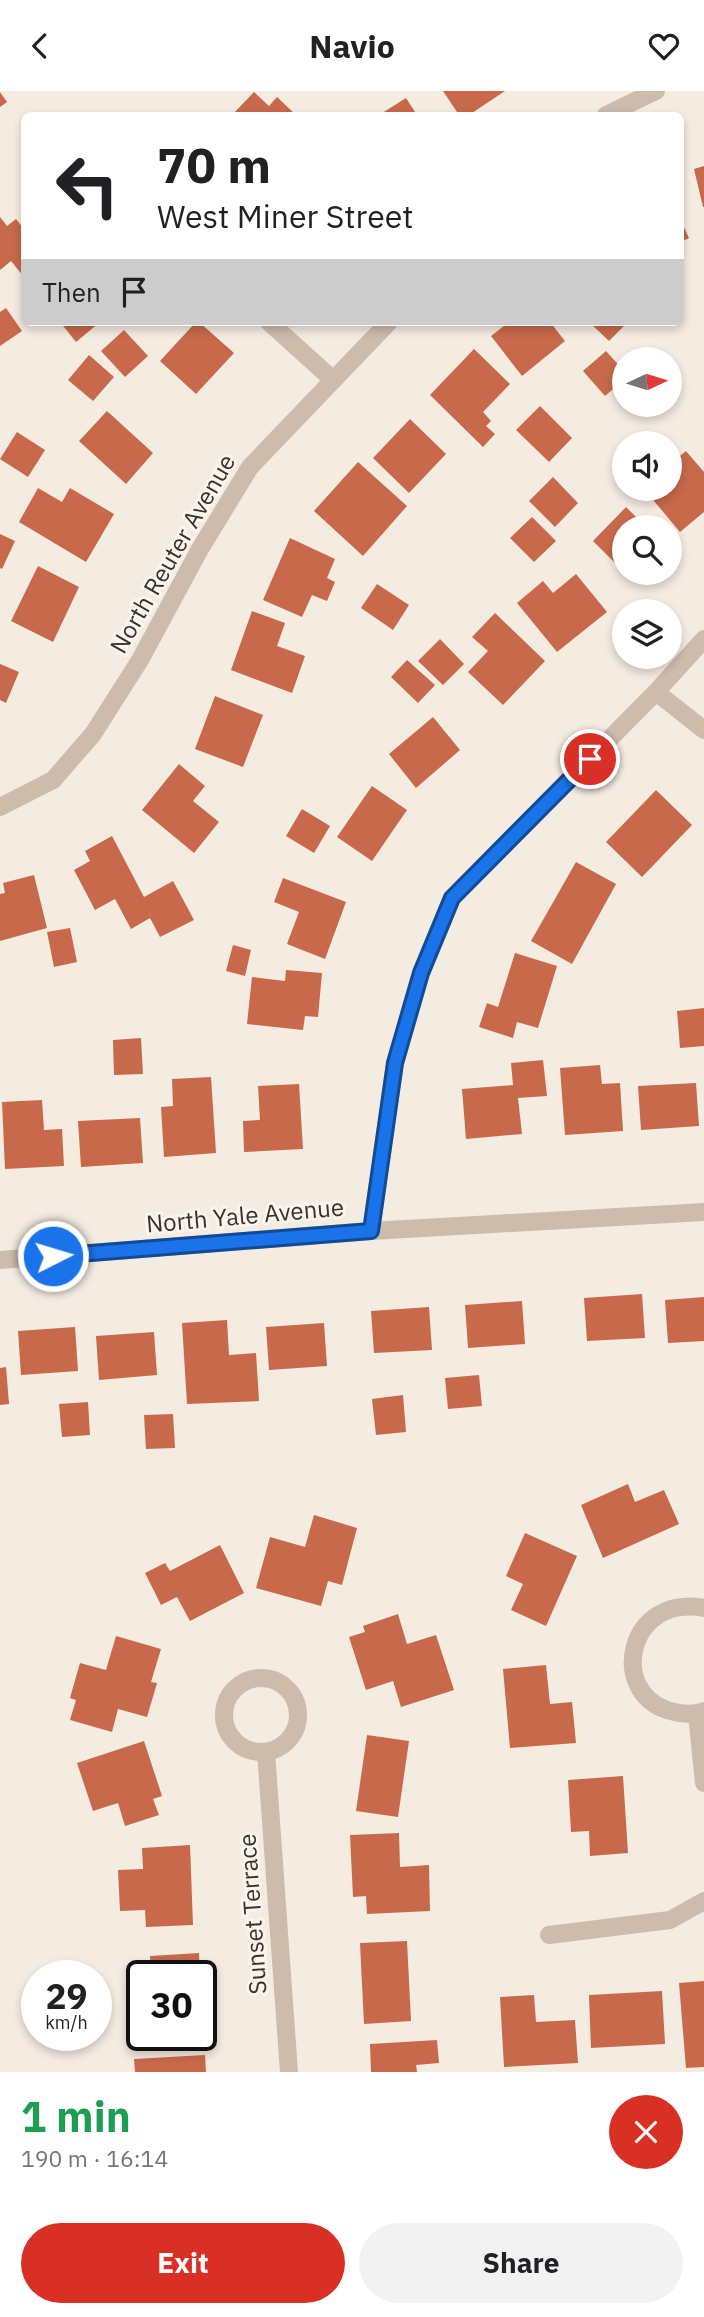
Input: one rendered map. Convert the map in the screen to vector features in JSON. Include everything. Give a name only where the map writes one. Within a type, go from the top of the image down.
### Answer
[{"type":"street","points":[[612,112],[656,91]]},
{"type":"street","points":[[273,326],[332,379]]},
{"type":"street","name":"North Reuter Avenue","points":[[0,807],[53,780],[93,734],[140,660],[200,549],[250,467],[385,326]]},
{"type":"street","points":[[371,1231],[395,1063],[421,973],[452,898],[656,692],[704,639]]},
{"type":"street","points":[[656,692],[704,730]]},
{"type":"street","name":"North Yale Avenue","points":[[0,1260],[371,1231],[704,1212]]},
{"type":"street","points":[[704,1608],[686,1606],[668,1609],[653,1618],[641,1631],[634,1648],[633,1666],[638,1683],[648,1698],[662,1709],[679,1714],[701,1712],[704,1783]]},
{"type":"street","points":[[254,1679],[278,1682],[287,1689],[298,1710],[294,1733],[287,1742],[267,1752],[254,1752],[242,1747],[233,1739],[224,1715],[226,1703],[233,1692],[242,1683],[254,1679]]},
{"type":"street","name":"Sunset Terrace","points":[[267,1752],[289,2072]]},
{"type":"street","points":[[549,1935],[670,1920],[704,1901]]},
{"type":"building","points":[[443,91],[505,91],[474,112],[457,112]]},
{"type":"building","points":[[0,92],[7,102],[0,107]]},
{"type":"building","points":[[254,92],[269,106],[277,97],[293,112],[235,112]]},
{"type":"building","points":[[406,98],[415,112],[384,112]]},
{"type":"building","points":[[704,166],[704,207],[703,207],[694,169]]},
{"type":"building","points":[[0,217],[7,226],[16,219],[21,225],[21,273],[11,261],[0,270]]},
{"type":"building","points":[[684,227],[689,238],[684,240]]},
{"type":"building","points":[[6,308],[22,331],[0,346],[0,312]]},
{"type":"building","points":[[63,326],[95,326],[76,342]]},
{"type":"building","points":[[192,326],[204,326],[234,353],[196,394],[160,361]]},
{"type":"building","points":[[504,326],[553,326],[565,341],[522,376],[491,336]]},
{"type":"building","points":[[593,326],[624,326],[609,341]]},
{"type":"building","points":[[124,330],[148,356],[125,377],[101,351]]},
{"type":"building","points":[[474,349],[510,384],[483,412],[491,421],[486,426],[495,434],[483,447],[430,395]]},
{"type":"building","points":[[606,351],[612,358],[612,390],[605,396],[583,371]]},
{"type":"building","points":[[89,355],[114,377],[93,401],[68,380]]},
{"type":"building","points":[[540,406],[572,438],[549,462],[516,430]]},
{"type":"building","points":[[107,411],[153,453],[126,484],[79,441]]},
{"type":"building","points":[[410,419],[446,454],[409,493],[373,458]]},
{"type":"building","points":[[17,432],[45,450],[28,477],[0,459]]},
{"type":"building","points":[[686,451],[704,472],[704,512],[682,530],[682,515],[666,515],[654,501],[682,501],[682,454]]},
{"type":"building","points":[[358,462],[407,506],[363,556],[314,511]]},
{"type":"building","points":[[553,477],[578,503],[555,527],[529,501]]},
{"type":"building","points":[[38,488],[62,502],[70,488],[114,514],[86,562],[19,522]]},
{"type":"building","points":[[626,507],[634,515],[618,515]]},
{"type":"building","points":[[532,517],[556,541],[534,562],[510,538]]},
{"type":"building","points":[[612,521],[612,560],[593,541]]},
{"type":"building","points":[[0,534],[15,541],[2,569],[0,568]]},
{"type":"building","points":[[290,538],[335,559],[327,578],[335,582],[327,601],[312,595],[302,617],[263,600]]},
{"type":"building","points":[[38,566],[79,587],[53,642],[11,621]]},
{"type":"building","points":[[576,574],[607,612],[557,652],[517,603],[543,581],[553,593]]},
{"type":"building","points":[[377,584],[409,605],[393,630],[361,608]]},
{"type":"building","points":[[252,611],[285,623],[277,646],[305,656],[292,693],[231,670]]},
{"type":"building","points":[[495,613],[545,661],[503,705],[468,672],[488,651],[472,637]]},
{"type":"building","points":[[440,639],[464,664],[443,685],[418,661]]},
{"type":"building","points":[[407,660],[435,685],[418,703],[391,677]]},
{"type":"building","points":[[0,664],[19,672],[6,703],[0,700]]},
{"type":"building","points":[[215,696],[263,715],[243,767],[195,749]]},
{"type":"building","points":[[433,717],[460,750],[416,788],[389,754]]},
{"type":"building","points":[[179,764],[205,786],[193,801],[219,822],[194,853],[142,810]]},
{"type":"building","points":[[372,786],[407,810],[372,861],[337,837]]},
{"type":"building","points":[[656,790],[692,825],[642,877],[606,842]]},
{"type":"building","points":[[302,809],[330,826],[314,853],[286,836]]},
{"type":"building","points":[[112,836],[144,897],[173,881],[194,920],[160,937],[150,918],[131,929],[115,899],[95,910],[74,870],[90,861],[85,851]]},
{"type":"building","points":[[576,862],[616,884],[572,964],[531,941]]},
{"type":"building","points":[[34,875],[47,928],[0,941],[0,894],[5,893],[3,883]]},
{"type":"building","points":[[283,878],[346,902],[325,959],[287,944],[299,912],[274,902]]},
{"type":"building","points":[[70,928],[77,962],[54,967],[47,932]]},
{"type":"building","points":[[233,945],[251,950],[245,976],[226,971]]},
{"type":"building","points":[[515,953],[557,966],[538,1028],[517,1022],[513,1038],[479,1027],[487,1003],[498,1007]]},
{"type":"building","points":[[286,970],[322,973],[318,1017],[305,1016],[303,1030],[247,1024],[252,977],[285,981]]},
{"type":"building","points":[[704,1008],[704,1046],[680,1048],[677,1011]]},
{"type":"building","points":[[141,1038],[143,1074],[114,1075],[113,1040]]},
{"type":"building","points":[[543,1060],[547,1096],[518,1098],[522,1134],[466,1139],[462,1089],[513,1085],[511,1063]]},
{"type":"building","points":[[600,1065],[602,1084],[620,1083],[623,1131],[565,1135],[560,1068]]},
{"type":"building","points":[[211,1077],[216,1153],[164,1157],[161,1107],[173,1106],[172,1079]]},
{"type":"building","points":[[696,1083],[699,1126],[641,1130],[638,1086]]},
{"type":"building","points":[[299,1084],[303,1149],[244,1152],[243,1121],[260,1120],[258,1086]]},
{"type":"building","points":[[42,1100],[44,1130],[62,1129],[64,1166],[5,1169],[2,1102]]},
{"type":"building","points":[[140,1118],[143,1163],[81,1167],[78,1121]]},
{"type":"building","points":[[642,1294],[645,1338],[587,1341],[584,1298]]},
{"type":"building","points":[[704,1297],[704,1341],[668,1343],[665,1300]]},
{"type":"building","points":[[522,1301],[525,1344],[468,1348],[465,1305]]},
{"type":"building","points":[[429,1307],[432,1350],[374,1353],[371,1311]]},
{"type":"building","points":[[227,1320],[229,1355],[256,1353],[259,1401],[187,1404],[182,1323]]},
{"type":"building","points":[[324,1323],[327,1366],[269,1370],[266,1327]]},
{"type":"building","points":[[75,1327],[78,1371],[21,1375],[18,1331]]},
{"type":"building","points":[[154,1332],[157,1375],[99,1380],[96,1336]]},
{"type":"building","points":[[6,1367],[9,1404],[0,1405],[0,1368]]},
{"type":"building","points":[[479,1375],[482,1406],[448,1409],[445,1378]]},
{"type":"building","points":[[403,1395],[406,1432],[376,1435],[372,1399]]},
{"type":"building","points":[[88,1402],[90,1435],[62,1437],[59,1404]]},
{"type":"building","points":[[173,1414],[175,1448],[146,1449],[144,1415]]},
{"type":"building","points":[[628,1484],[635,1502],[664,1490],[679,1524],[603,1558],[581,1505]]},
{"type":"building","points":[[314,1515],[357,1528],[342,1585],[328,1581],[321,1606],[256,1588],[270,1537],[305,1547]]},
{"type":"building","points":[[525,1533],[577,1556],[546,1626],[511,1610],[523,1584],[506,1576]]},
{"type":"building","points":[[220,1545],[244,1593],[190,1621],[177,1597],[161,1605],[145,1573],[165,1563],[170,1571]]},
{"type":"building","points":[[398,1614],[407,1644],[436,1635],[454,1690],[401,1707],[393,1681],[366,1690],[349,1637],[365,1632],[363,1626]]},
{"type":"building","points":[[116,1636],[161,1649],[151,1682],[157,1683],[147,1717],[118,1709],[112,1732],[70,1720],[76,1700],[70,1698],[80,1663],[106,1670]]},
{"type":"building","points":[[546,1665],[550,1704],[572,1702],[576,1743],[510,1748],[503,1669]]},
{"type":"building","points":[[367,1735],[409,1741],[398,1817],[356,1811]]},
{"type":"building","points":[[144,1741],[162,1796],[153,1799],[159,1815],[125,1826],[118,1803],[93,1811],[77,1763]]},
{"type":"building","points":[[623,1776],[628,1853],[590,1856],[589,1831],[571,1832],[568,1780]]},
{"type":"building","points":[[399,1833],[400,1867],[429,1865],[430,1911],[367,1914],[366,1896],[353,1897],[350,1835]]},
{"type":"building","points":[[190,1845],[193,1925],[146,1927],[145,1910],[120,1911],[118,1870],[143,1869],[142,1848]]},
{"type":"building","points":[[407,1941],[411,2021],[364,2024],[360,1943]]},
{"type":"building","points":[[199,1953],[199,1960],[150,1960],[150,1956]]},
{"type":"building","points":[[704,1981],[704,2067],[686,2068],[679,1983]]},
{"type":"building","points":[[662,1991],[665,2044],[591,2048],[589,1995]]},
{"type":"building","points":[[534,1995],[536,2022],[575,2020],[578,2063],[504,2067],[500,1997]]},
{"type":"building","points":[[437,2040],[439,2063],[416,2065],[417,2072],[371,2072],[370,2044]]},
{"type":"building","points":[[205,2055],[206,2072],[135,2072],[134,2059]]},
{"type":"route","points":[[53,1256],[371,1231],[395,1063],[421,973],[452,898],[590,759]]}]
